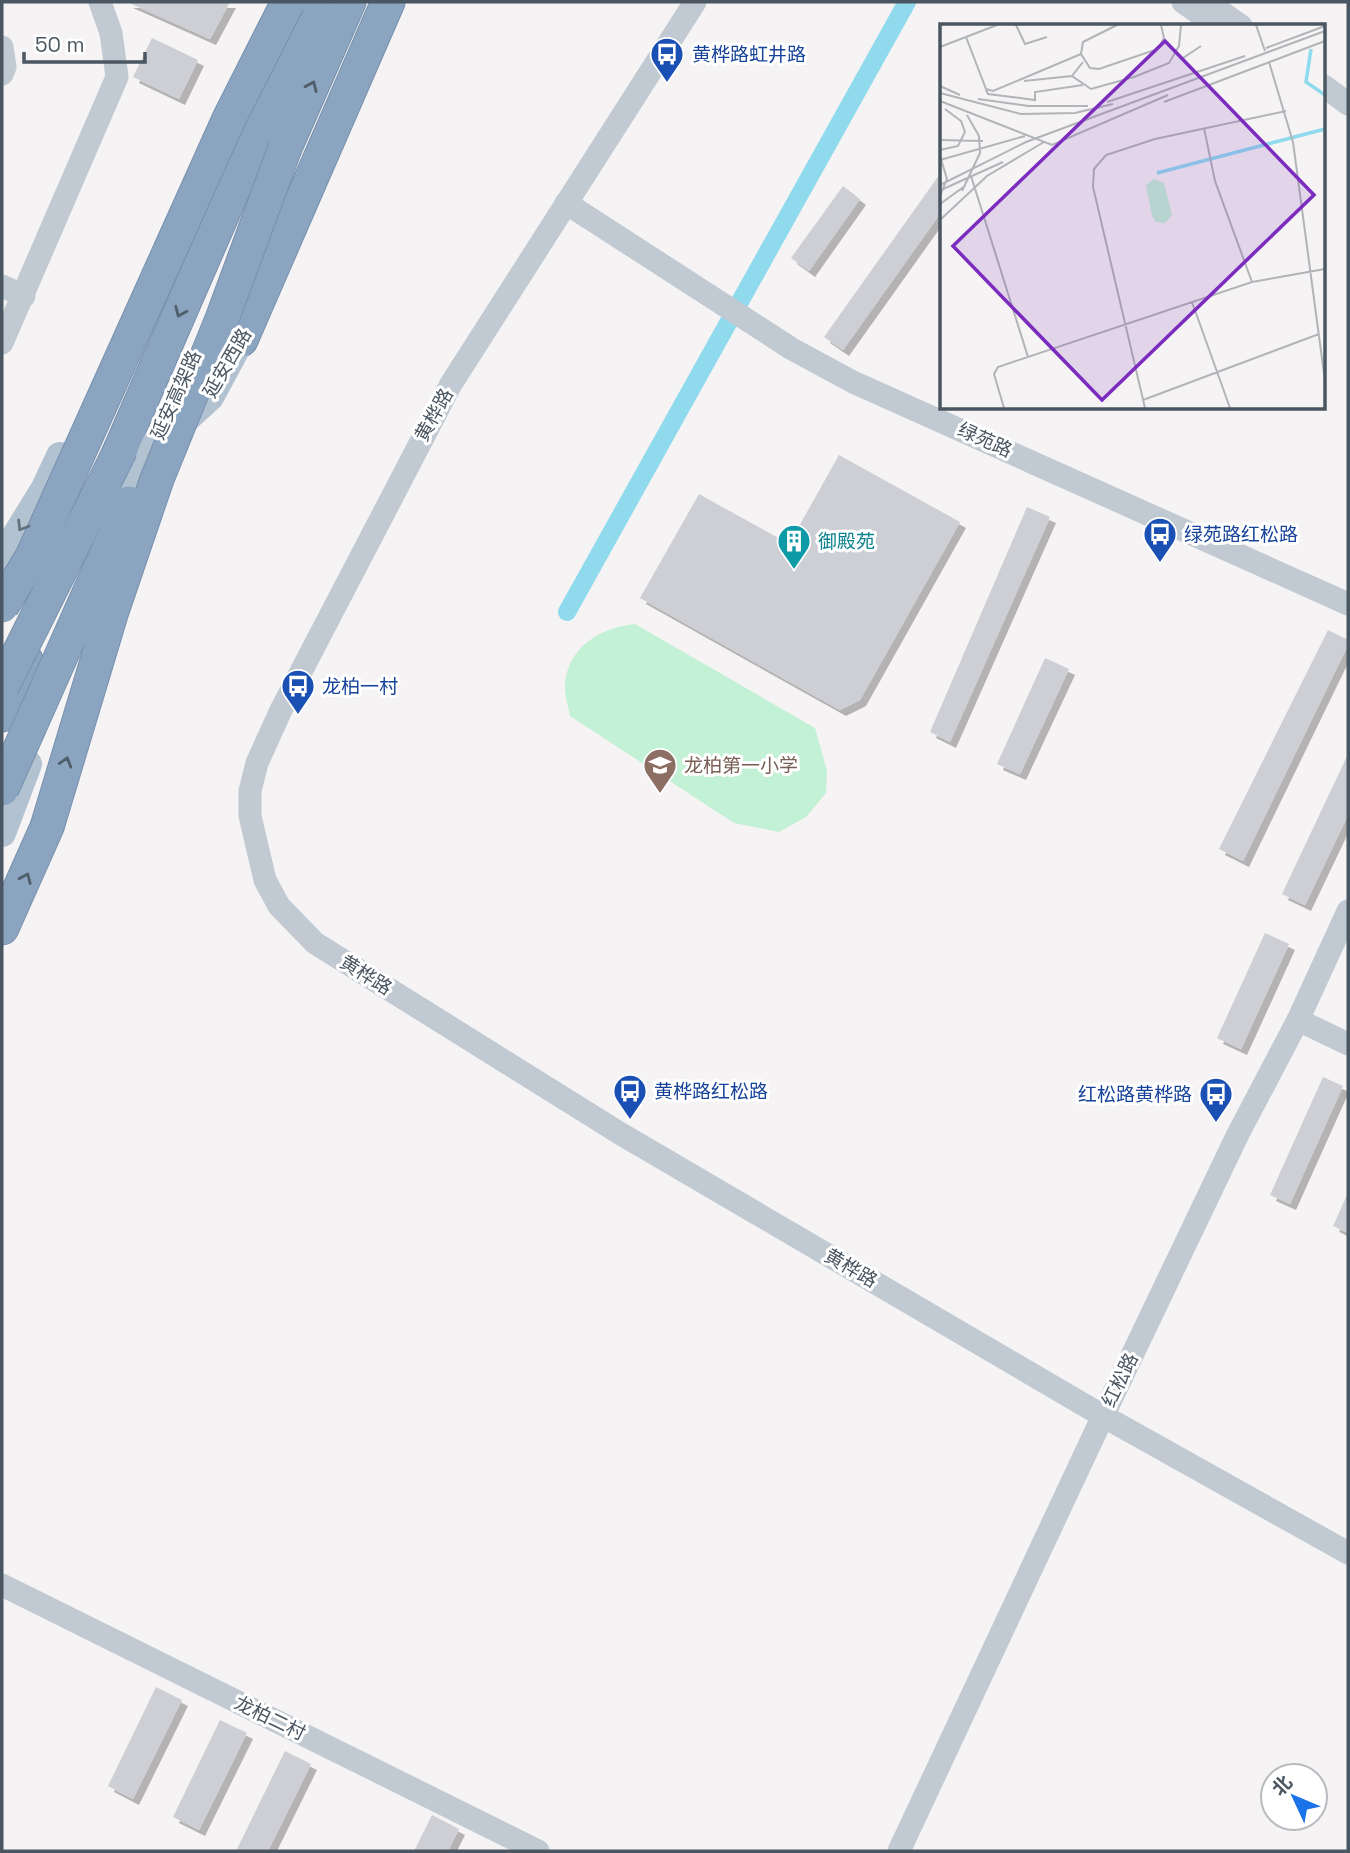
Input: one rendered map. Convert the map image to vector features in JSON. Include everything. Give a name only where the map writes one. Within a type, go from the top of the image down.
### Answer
[{"type":"highway","points":[[2,606],[32,557],[229,119],[288,2]]},
{"type":"highway","name":"延安高架路","points":[[2,715],[315,2]]},
{"type":"highway","name":"延安高架路","points":[[2,789],[349,2]]},
{"type":"highway","points":[[241,340],[388,2]]},
{"type":"highway","points":[[2,928],[47,827],[112,611],[157,479],[222,319],[285,148]]},
{"type":"highway","points":[[2,687],[121,449]]},
{"type":"main road","points":[[2,558],[45,488],[277,2]]},
{"type":"main road","points":[[2,694],[84,465],[240,130],[296,2]]},
{"type":"main road","name":"延安西路","points":[[2,834],[135,478],[161,435],[186,419],[210,397],[346,139],[406,2]]},
{"type":"main road","points":[[45,488],[84,465]]},
{"type":"main road","points":[[2,595],[84,465]]},
{"type":"main road","points":[[31,550],[37,592]]},
{"type":"street","points":[[2,343],[117,77],[111,33],[100,2]]},
{"type":"street","name":"黄桦路","points":[[695,2],[566,202],[427,428],[262,752],[250,791],[250,816],[265,880],[279,906],[297,927],[346,964],[621,1134],[1103,1416],[1348,1553]]},
{"type":"street","points":[[1183,2],[1214,24]]},
{"type":"street","points":[[1207,2],[1238,24]]},
{"type":"street","points":[[2,47],[5,67],[2,74]]},
{"type":"street","points":[[1326,88],[1348,104]]},
{"type":"street","points":[[1326,104],[1348,121]]},
{"type":"street","name":"绿苑路","points":[[566,202],[712,298],[853,382],[1348,604]]},
{"type":"street","points":[[2,286],[24,296]]},
{"type":"street","name":"红松路","points":[[899,1851],[1238,1133],[1298,1020],[1348,911]]},
{"type":"street","points":[[1298,1020],[1348,1044]]},
{"type":"street","name":"龙柏二村","points":[[2,1585],[538,1851]]},
{"type":"green space","points":[[635,624],[815,728],[827,771],[826,793],[806,817],[779,832],[734,823],[570,716],[565,683],[568,670],[580,649],[599,634]]},
{"type":"building","points":[[127,2],[230,2],[210,39]]},
{"type":"building","points":[[152,38],[198,60],[179,99],[133,77]]},
{"type":"building","points":[[940,174],[940,214],[843,350],[824,337]]},
{"type":"building","points":[[843,186],[860,199],[809,271],[791,258]]},
{"type":"building","name":"御殿苑","points":[[839,455],[960,522],[860,700],[840,710],[640,598],[699,494],[789,544]]},
{"type":"building","points":[[1027,507],[1050,517],[950,742],[930,732]]},
{"type":"building","points":[[1328,630],[1348,640],[1348,645],[1243,861],[1219,849]]},
{"type":"building","points":[[1045,658],[1069,669],[1020,774],[997,764]]},
{"type":"building","points":[[1348,754],[1348,815],[1305,905],[1282,894]]},
{"type":"building","points":[[1265,933],[1289,944],[1241,1049],[1217,1038]]},
{"type":"building","points":[[1323,1077],[1343,1086],[1290,1204],[1270,1195]]},
{"type":"building","points":[[1348,1193],[1348,1233],[1333,1226]]},
{"type":"building","points":[[156,1687],[182,1700],[133,1799],[108,1786]]},
{"type":"building","points":[[220,1720],[247,1733],[199,1830],[173,1817]]},
{"type":"building","points":[[285,1751],[311,1764],[268,1851],[236,1851]]},
{"type":"building","points":[[432,1815],[459,1829],[448,1851],[414,1851]]},
{"type":"waterway","points":[[567,612],[907,2]]},
{"type":"place","name":"黄桦路虹井路","points":[[667,84]]},
{"type":"place","name":"绿苑路红松路","points":[[1160,564]]},
{"type":"place","name":"御殿苑","points":[[794,571]]},
{"type":"place","name":"龙柏一村","points":[[298,716]]},
{"type":"place","name":"龙柏第一小学","points":[[660,795]]},
{"type":"place","name":"黄桦路红松路","points":[[630,1121]]},
{"type":"place","name":"红松路黄桦路","points":[[1216,1124]]}]
